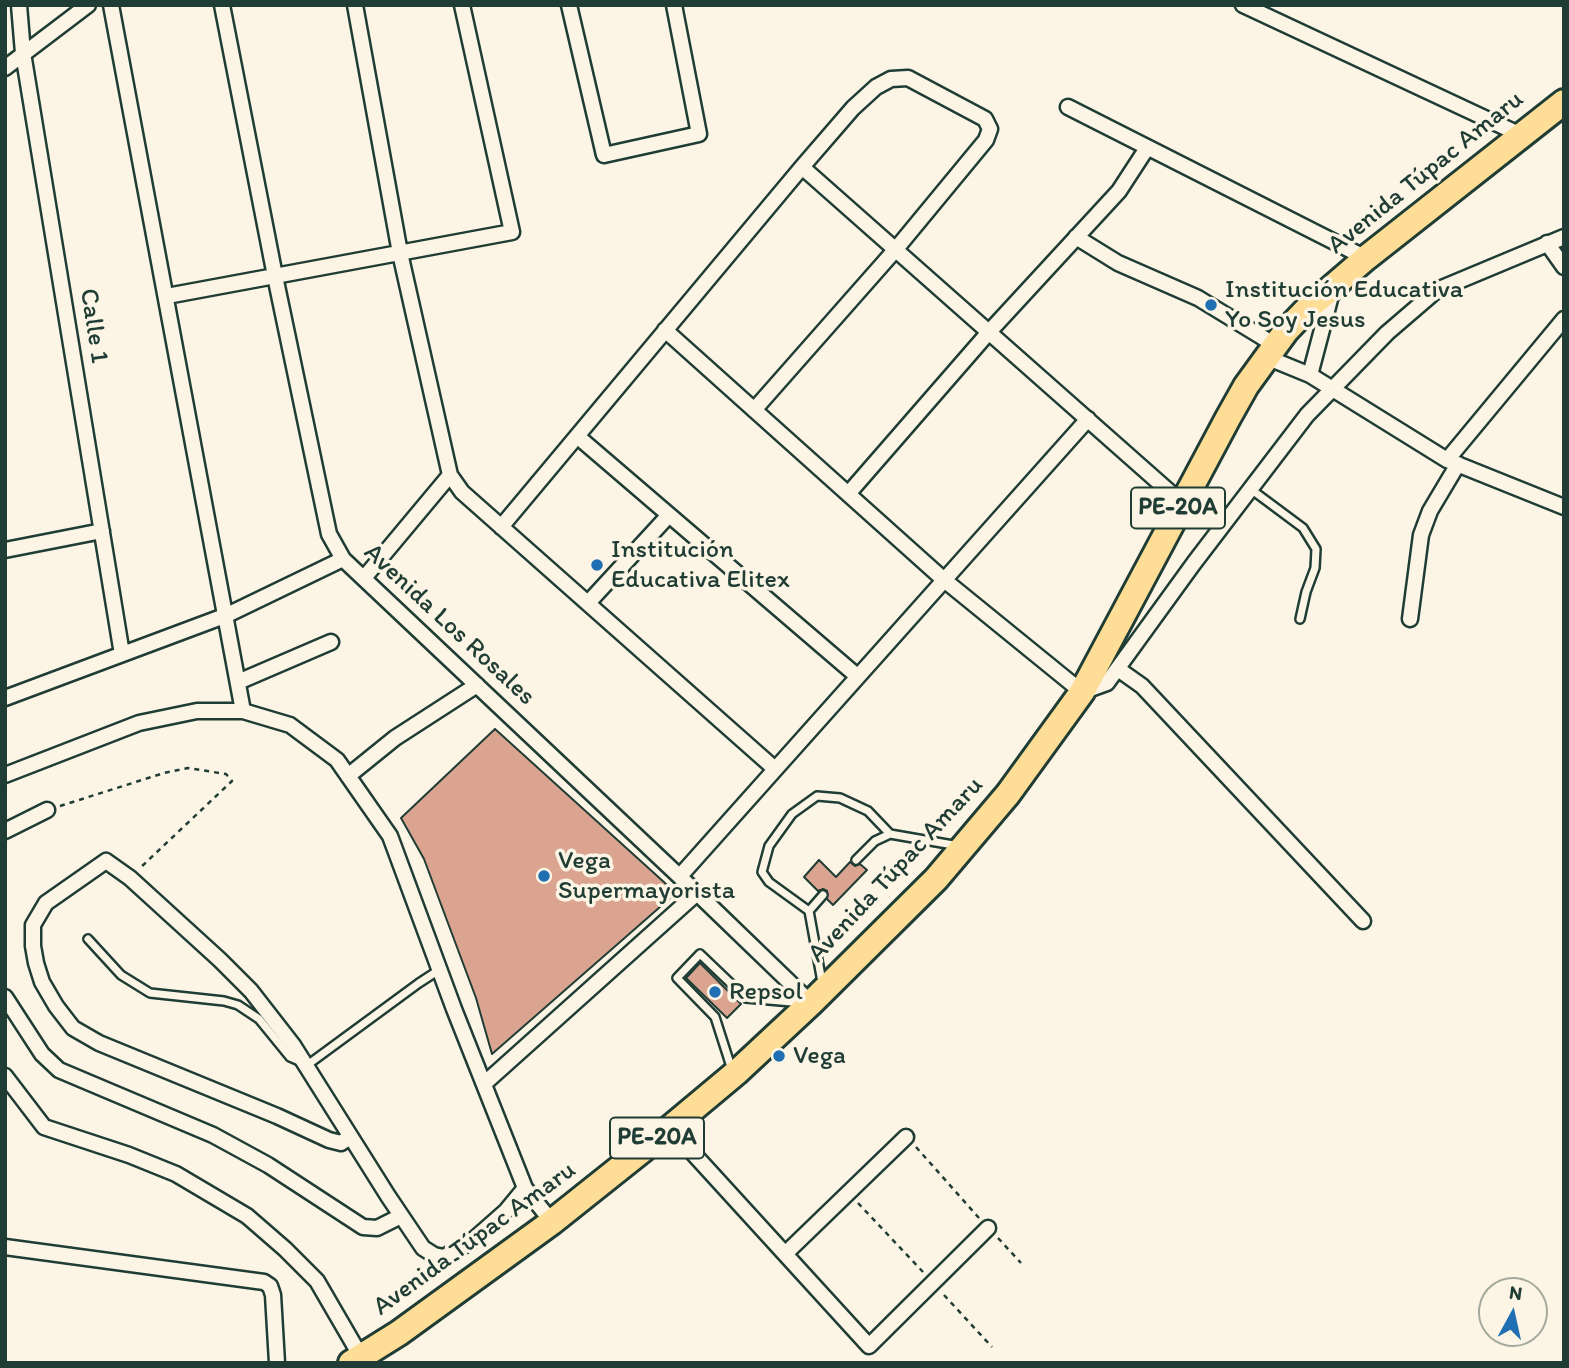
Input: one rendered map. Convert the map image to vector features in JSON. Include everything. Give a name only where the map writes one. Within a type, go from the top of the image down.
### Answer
[{"type":"highway","name":"Avenida Túpac Amaru","points":[[359,1361],[552,1222],[670,1128],[733,1075],[817,997],[936,879],[1016,783],[1082,692],[1181,502],[1246,386],[1271,351],[1308,308],[1366,258],[1564,102]]},
{"type":"street","name":"Calle 1","points":[[19,5],[23,53],[122,654]]},
{"type":"street","points":[[5,68],[88,5]]},
{"type":"street","points":[[111,5],[243,711]]},
{"type":"street","name":"Avenida Los Rosales","points":[[222,5],[329,534],[343,559],[697,893],[817,997]]},
{"type":"street","points":[[355,5],[400,253],[450,475],[462,492],[775,769]]},
{"type":"street","points":[[167,296],[512,232],[461,5]]},
{"type":"street","points":[[569,5],[604,155],[699,134],[674,5]]},
{"type":"street","points":[[1242,5],[1521,135]]},
{"type":"street","points":[[501,527],[802,167],[853,108],[876,87],[891,79],[908,78],[985,119],[990,129],[986,141],[754,410]]},
{"type":"street","points":[[1068,107],[1366,258]]},
{"type":"street","points":[[848,494],[989,332],[1119,191],[1147,148]]},
{"type":"street","points":[[802,167],[1181,502]]},
{"type":"street","points":[[1076,237],[1118,263],[1198,298],[1271,351],[1330,389],[1453,462],[1564,507]]},
{"type":"street","points":[[666,330],[943,579],[1082,692],[1107,683],[1307,415],[1387,333],[1437,290],[1564,237]]},
{"type":"street","points":[[1547,243],[1564,267]]},
{"type":"street","points":[[1310,376],[1334,286]]},
{"type":"street","points":[[1410,619],[1421,535],[1453,462],[1564,319]]},
{"type":"street","points":[[680,876],[1088,419]]},
{"type":"street","points":[[577,436],[856,677]]},
{"type":"street","points":[[364,578],[450,475]]},
{"type":"street","points":[[588,603],[669,514]]},
{"type":"street","points":[[5,550],[102,531]]},
{"type":"street","points":[[5,698],[227,615],[343,559]]},
{"type":"street","points":[[238,682],[331,642]]},
{"type":"street","points":[[1118,669],[1142,686],[1363,921]]},
{"type":"street","points":[[348,776],[395,738],[477,685]]},
{"type":"street","points":[[5,775],[139,723],[197,711],[243,711],[290,725],[337,760],[390,836],[525,1188],[552,1222]]},
{"type":"street","points":[[5,831],[47,810]]},
{"type":"street","points":[[350,1137],[341,1143],[329,1140],[99,1043],[73,1028],[42,982],[33,946],[33,925],[46,903],[106,861],[130,878],[251,992],[304,1062],[423,1248],[434,1255],[444,1257],[472,1241],[506,1211],[525,1188]]},
{"type":"street","points":[[485,1083],[697,893]]},
{"type":"street","points":[[5,997],[43,1054],[59,1070],[213,1135],[268,1165],[363,1227],[377,1228],[401,1216]]},
{"type":"street","points":[[5,1076],[44,1127],[129,1155],[176,1174],[247,1216],[317,1281],[359,1361]]},
{"type":"street","points":[[670,1128],[869,1346],[988,1228]]},
{"type":"street","points":[[785,1254],[906,1137]]},
{"type":"street","points":[[5,1247],[264,1282],[270,1286],[273,1294],[277,1363]]},
{"type":"lane","points":[[1252,490],[1303,527],[1316,549],[1315,568],[1300,619]]},
{"type":"lane","points":[[809,911],[769,883],[762,872],[769,846],[792,814],[817,796],[840,798],[869,811],[890,834]]},
{"type":"lane","points":[[856,860],[875,841],[890,834],[963,846]]},
{"type":"lane","points":[[733,1075],[718,1015],[677,978],[700,954],[736,993],[746,998],[817,997],[809,911],[823,895]]},
{"type":"lane","points":[[88,939],[121,975],[150,993],[238,1005],[259,1019],[290,1057],[304,1062],[440,970]]},
{"type":"path","points":[[47,810],[188,768],[226,774],[232,781],[130,878]]},
{"type":"path","points":[[906,1137],[1021,1263]]},
{"type":"path","points":[[848,1193],[992,1347]]},
{"type":"building","name":"Vega Supermayorista","points":[[495,729],[676,893],[492,1054],[476,998],[424,859],[401,818]]},
{"type":"building","points":[[819,860],[836,877],[850,862],[855,866],[860,864],[867,870],[833,905],[827,899],[827,891],[818,891],[804,877]]},
{"type":"building","name":"Repsol","points":[[700,963],[741,1004],[727,1018],[686,978]]},
{"type":"place","name":"Institución Educativa Yo Soy Jesus","points":[[1211,305]]},
{"type":"place","name":"Institución Educativa Elitex","points":[[597,565]]},
{"type":"place","name":"Vega Supermayorista","points":[[544,876]]},
{"type":"place","name":"Repsol","points":[[715,992]]},
{"type":"place","name":"Vega","points":[[779,1056]]}]
